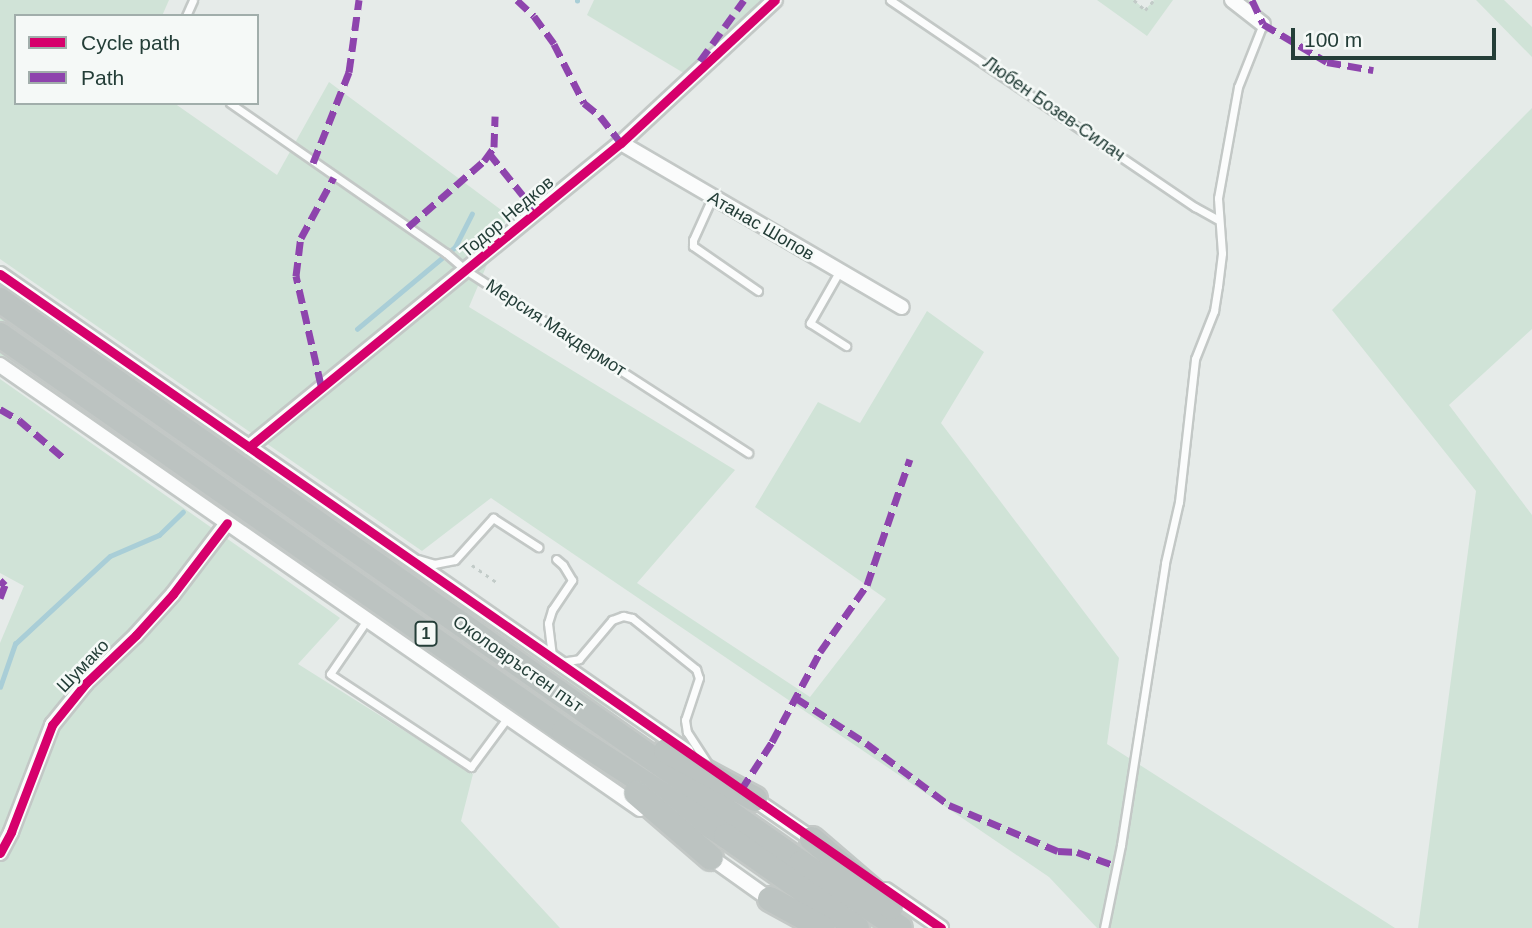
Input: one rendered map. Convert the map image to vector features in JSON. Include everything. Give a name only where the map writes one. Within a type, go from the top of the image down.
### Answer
[{"type":"highway","name":"Околовръстен път","points":[[0,300],[801,863],[900,928]]},
{"type":"highway","name":"Околовръстен път","points":[[0,335],[564,731],[726,836],[857,928]]},
{"type":"highway","points":[[567,698],[755,799]]},
{"type":"highway","points":[[564,731],[711,858]]},
{"type":"highway","points":[[813,839],[916,928]]},
{"type":"highway","points":[[770,899],[823,928]]},
{"type":"street","name":"Тодор Недков","points":[[249,447],[621,143],[775,0]]},
{"type":"street","points":[[1232,0],[1263,24]]},
{"type":"street","name":"Атанас Шопов","points":[[621,143],[902,307]]},
{"type":"street","points":[[0,274],[941,928]]},
{"type":"street","points":[[0,365],[812,928]]},
{"type":"street","name":"Шумако","points":[[0,853],[52,725],[86,683],[136,635],[173,594],[227,523]]},
{"type":"lane","name":"Любен Бозев-Силач","points":[[890,0],[1195,207],[1217,219]]},
{"type":"lane","points":[[1104,928],[1121,845],[1165,563],[1179,502],[1195,359],[1214,311],[1218,286],[1222,253],[1217,219],[1238,87],[1263,24]]},
{"type":"lane","name":"Мерсия Макдермот","points":[[233,105],[440,248],[467,271],[748,453]]},
{"type":"lane","points":[[712,198],[693,240],[694,246],[758,291]]},
{"type":"lane","points":[[839,272],[810,323],[846,346]]},
{"type":"lane","points":[[403,552],[433,564],[454,560],[494,518],[538,547]]},
{"type":"lane","points":[[556,559],[572,580],[552,610],[548,623],[555,659],[579,659],[612,620],[622,616],[632,618],[696,668],[698,678],[685,720],[687,733],[709,767]]},
{"type":"lane","points":[[367,620],[330,674],[471,767],[508,717]]},
{"type":"path","points":[[1134,0],[1145,10],[1154,0]]},
{"type":"path","points":[[472,565],[499,584]]},
{"type":"green space","points":[[0,0],[169,0],[163,14],[14,14],[14,105],[177,105],[277,175],[329,82],[508,215],[469,307],[735,470],[637,583],[810,697],[886,599],[755,507],[818,402],[860,423],[927,311],[984,352],[941,423],[1119,658],[1107,744],[1395,928],[1097,928],[1049,877],[491,498],[422,551],[0,259]]},
{"type":"green space","points":[[594,0],[768,0],[687,75],[587,15]]},
{"type":"green space","points":[[1097,0],[1134,0],[1145,10],[1154,0],[1173,0],[1147,36]]},
{"type":"green space","points":[[1476,0],[1504,0],[1532,27],[1532,57]]},
{"type":"green space","points":[[1532,108],[1532,329],[1449,405],[1532,515],[1532,928],[1418,928],[1476,491],[1332,310]]},
{"type":"green space","points":[[0,281],[642,728],[641,730],[583,693],[0,287]]},
{"type":"green space","points":[[0,315],[875,928],[863,928],[0,324]]},
{"type":"green space","points":[[0,349],[587,760],[604,775],[0,356]]},
{"type":"green space","points":[[0,379],[340,618],[298,664],[473,774],[461,821],[560,928],[0,928],[0,643],[24,586],[0,573]]},
{"type":"waterway","points":[[357,329],[455,247],[472,214]]},
{"type":"waterway","points":[[0,687],[15,644],[110,556],[159,535],[183,512]]},
{"type":"marked path","points":[[313,163],[349,72],[359,0]]},
{"type":"marked path","points":[[517,0],[534,16],[554,44],[584,103],[600,116],[621,143]]},
{"type":"marked path","points":[[700,61],[744,0]]},
{"type":"marked path","points":[[1252,0],[1263,24],[1327,62],[1373,70]]},
{"type":"marked path","points":[[408,227],[484,161],[494,147],[495,116]]},
{"type":"marked path","points":[[489,153],[537,213]]},
{"type":"marked path","points":[[321,385],[296,276],[301,238],[334,177]]},
{"type":"marked path","points":[[0,409],[19,420],[65,459]]},
{"type":"marked path","points":[[741,790],[772,742],[820,652],[867,585],[910,459]]},
{"type":"marked path","points":[[0,580],[5,585],[0,598]]},
{"type":"marked path","points":[[796,698],[866,743],[949,805],[1058,851],[1077,852],[1116,866]]},
{"type":"cycle path","points":[[249,447],[621,143],[775,0]]},
{"type":"cycle path","points":[[0,274],[941,928]]},
{"type":"cycle path","points":[[0,853],[11,832],[52,725],[86,683],[136,635],[173,594],[227,523]]}]
